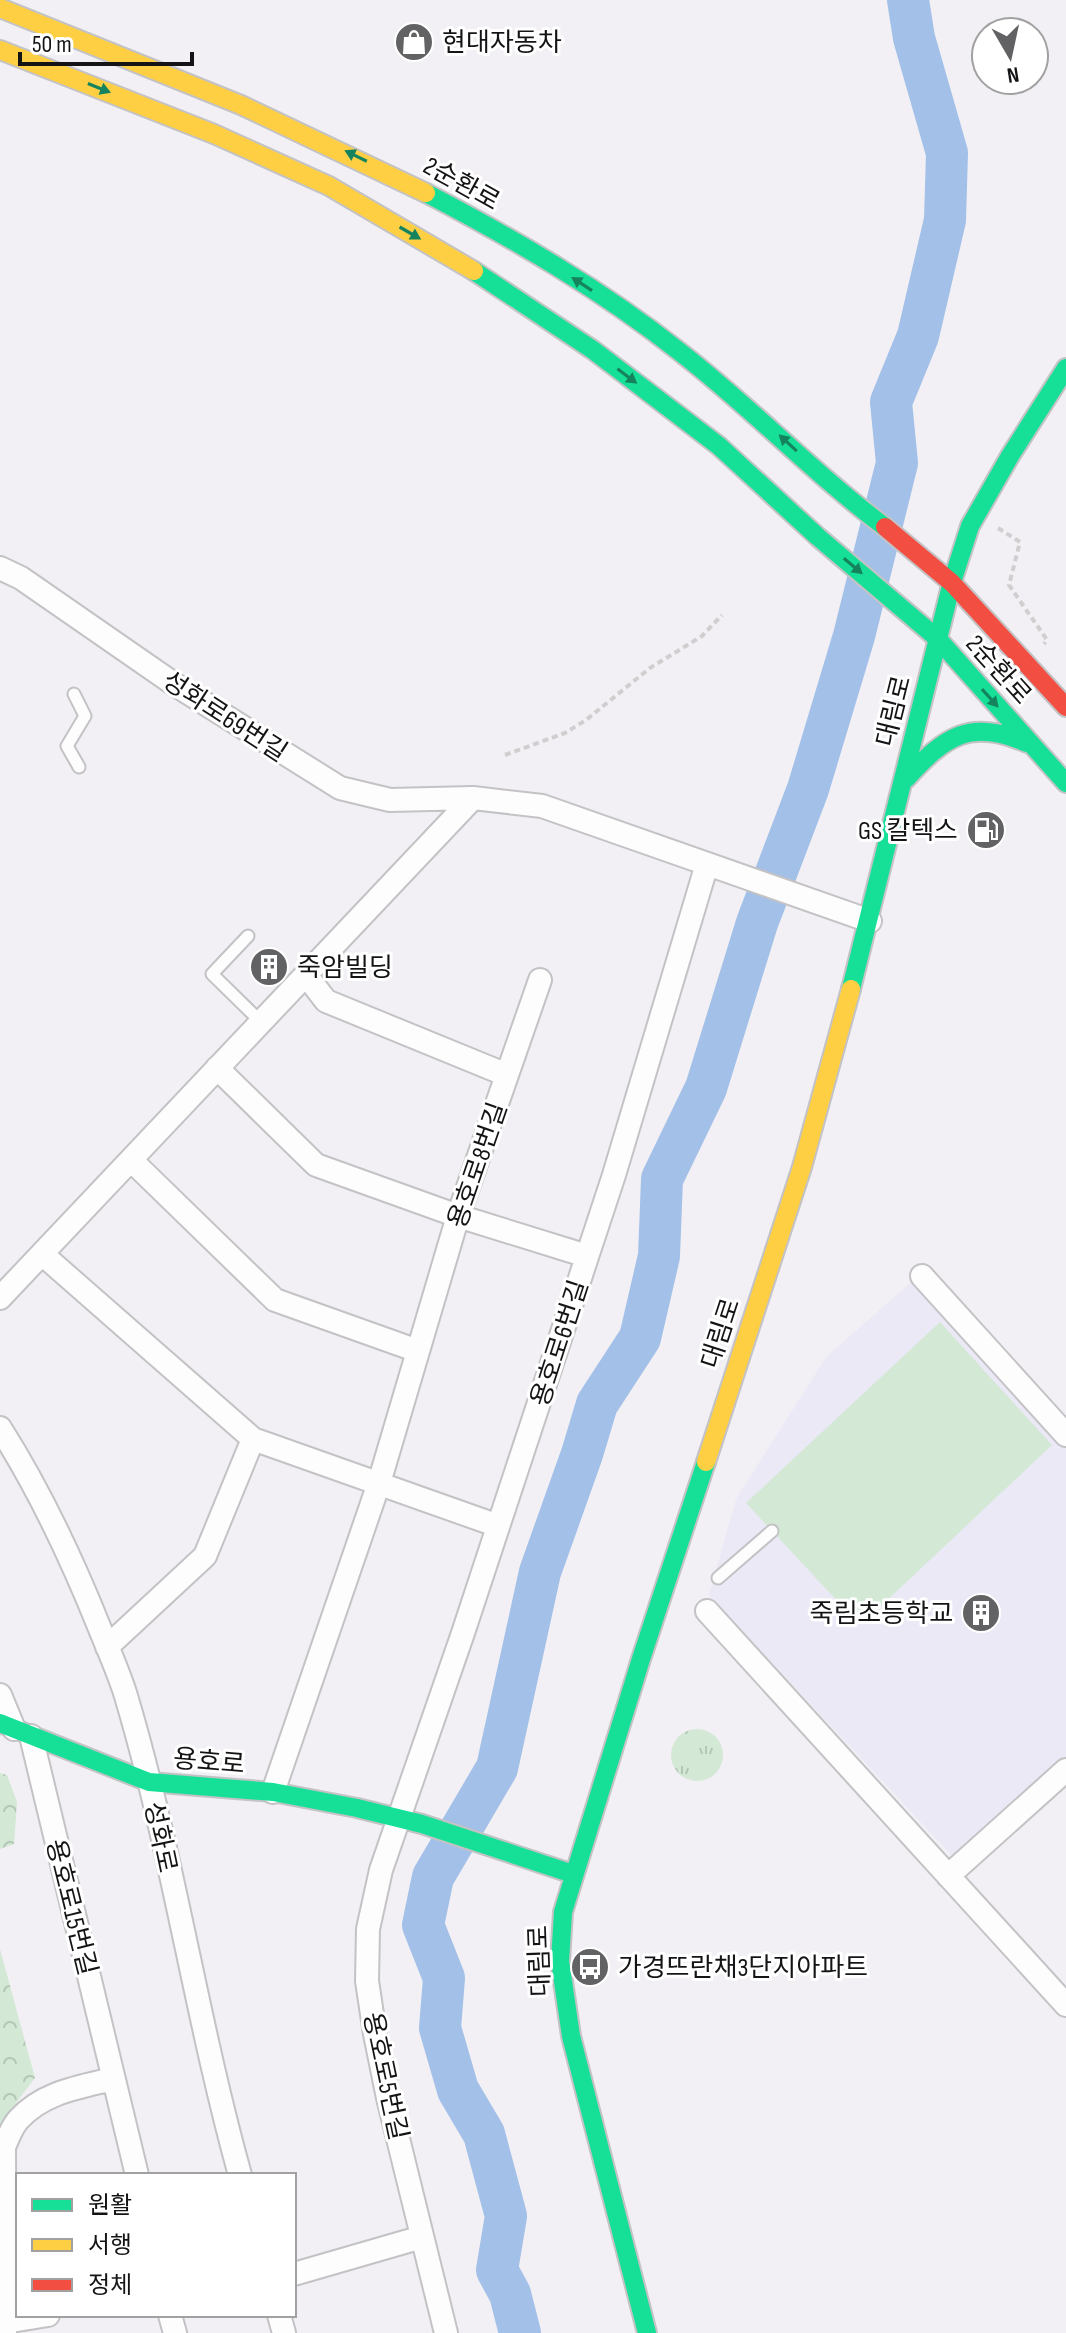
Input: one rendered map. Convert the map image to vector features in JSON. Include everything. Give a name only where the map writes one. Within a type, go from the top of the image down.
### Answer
[{"type":"street","name":"2순환로","points":[[0,8],[232,99],[426,191],[527,248],[625,311],[753,411],[845,496],[952,582],[1066,707]]},
{"type":"street","name":"2순환로","points":[[0,50],[214,134],[329,186],[443,251],[593,350],[719,446],[818,537],[938,639],[1066,783]]},
{"type":"street","name":"대림로","points":[[647,2333],[571,2036],[560,1961],[563,1912],[802,1167],[870,921],[952,582],[970,526],[1066,368]]},
{"type":"street","name":"성화로69번길","points":[[0,568],[21,578],[186,693],[340,788],[390,800],[473,798],[542,806],[870,921]]},
{"type":"street","points":[[902,785],[936,747],[969,731],[993,730],[1035,748]]},
{"type":"street","points":[[0,1298],[473,798]]},
{"type":"street","name":"용호로6번길","points":[[399,1819],[587,1256],[707,864]]},
{"type":"street","points":[[306,975],[326,1001],[507,1075]]},
{"type":"street","name":"용호로8번길","points":[[273,1792],[379,1483],[458,1216],[540,980]]},
{"type":"street","points":[[217,1068],[316,1165],[458,1216],[587,1256]]},
{"type":"street","points":[[131,1160],[275,1300],[418,1351]]},
{"type":"street","points":[[42,1254],[253,1439],[493,1524]]},
{"type":"street","points":[[922,1276],[1066,1435]]},
{"type":"street","name":"성화로","points":[[0,1428],[37,1489],[84,1591],[125,1693],[149,1782],[217,2089],[239,2173]]},
{"type":"street","points":[[107,1647],[205,1556],[253,1439]]},
{"type":"street","points":[[707,1611],[1066,2005]]},
{"type":"street","name":"용호로15번길","points":[[0,1695],[15,1729],[136,2173]]},
{"type":"street","name":"용호로","points":[[15,1729],[149,1782],[273,1792],[399,1819],[573,1874]]},
{"type":"street","points":[[948,1876],[1066,1770]]},
{"type":"street","name":"용호로5번길","points":[[399,1819],[381,1870],[368,1929],[367,1981],[388,2098],[446,2333]]},
{"type":"street","points":[[41,2317],[5,2327],[4,2147],[17,2120],[40,2101],[64,2091],[113,2079]]},
{"type":"street","points":[[296,2273],[422,2237]]},
{"type":"lane","points":[[74,694],[85,716],[67,746],[79,767]]},
{"type":"lane","points":[[248,936],[212,974],[261,1022]]},
{"type":"lane","points":[[718,1578],[772,1531]]},
{"type":"path","points":[[977,514],[1020,542],[1009,585],[1047,640],[1027,663]]},
{"type":"path","points":[[505,755],[565,733],[586,720],[650,668],[702,636],[722,615]]},
{"type":"shaded area","points":[[917,1277],[1066,1440],[1066,1758],[954,1858],[709,1595],[736,1499],[826,1357]]},
{"type":"green space","points":[[940,1322],[1052,1445],[879,1608],[855,1620],[746,1503]]},
{"type":"green space","points":[[697,1729],[715,1737],[723,1755],[715,1773],[697,1781],[679,1773],[671,1755],[679,1737]]},
{"type":"green space","points":[[0,1773],[7,1775],[17,1802],[14,1844],[0,1849]]},
{"type":"green space","points":[[0,1949],[35,2078],[0,2124]]},
{"type":"waterway","points":[[520,2333],[510,2294],[497,2270],[506,2216],[484,2134],[458,2090],[440,2028],[444,1978],[423,1925],[433,1877],[497,1768],[540,1572],[597,1404],[640,1338],[659,1256],[662,1179],[706,1088],[757,923],[808,789],[854,636],[897,463],[891,402],[918,336],[945,220],[947,153],[914,38],[908,0]]},
{"type":"traffic: fast","points":[[426,193],[557,266],[620,307],[706,373],[885,527]]},
{"type":"traffic: fast","points":[[474,271],[593,350],[719,446],[818,537],[938,639],[1066,783]]},
{"type":"traffic: fast","points":[[851,989],[952,582],[970,526],[1066,368]]},
{"type":"traffic: fast","points":[[906,779],[933,752],[960,736],[990,732],[1027,743]]},
{"type":"traffic: fast","points":[[647,2333],[571,2036],[560,1961],[563,1912],[706,1462]]},
{"type":"traffic: fast","points":[[0,1723],[149,1782],[273,1792],[357,1808],[422,1824],[573,1874]]},
{"type":"traffic: slow","points":[[0,8],[241,105],[426,193]]},
{"type":"traffic: slow","points":[[0,50],[214,134],[329,186],[474,271]]},
{"type":"traffic: slow","points":[[706,1462],[802,1167],[851,989]]},
{"type":"traffic: jam","points":[[885,527],[952,583],[1066,707]]},
{"type":"place","name":"현대자동차","points":[[414,42]]},
{"type":"place","name":"GS 칼텍스","points":[[986,830]]},
{"type":"place","name":"죽암빌딩","points":[[269,967]]},
{"type":"place","name":"죽림초등학교","points":[[981,1613]]},
{"type":"place","name":"가경뜨란채3단지아파트","points":[[590,1967]]}]
